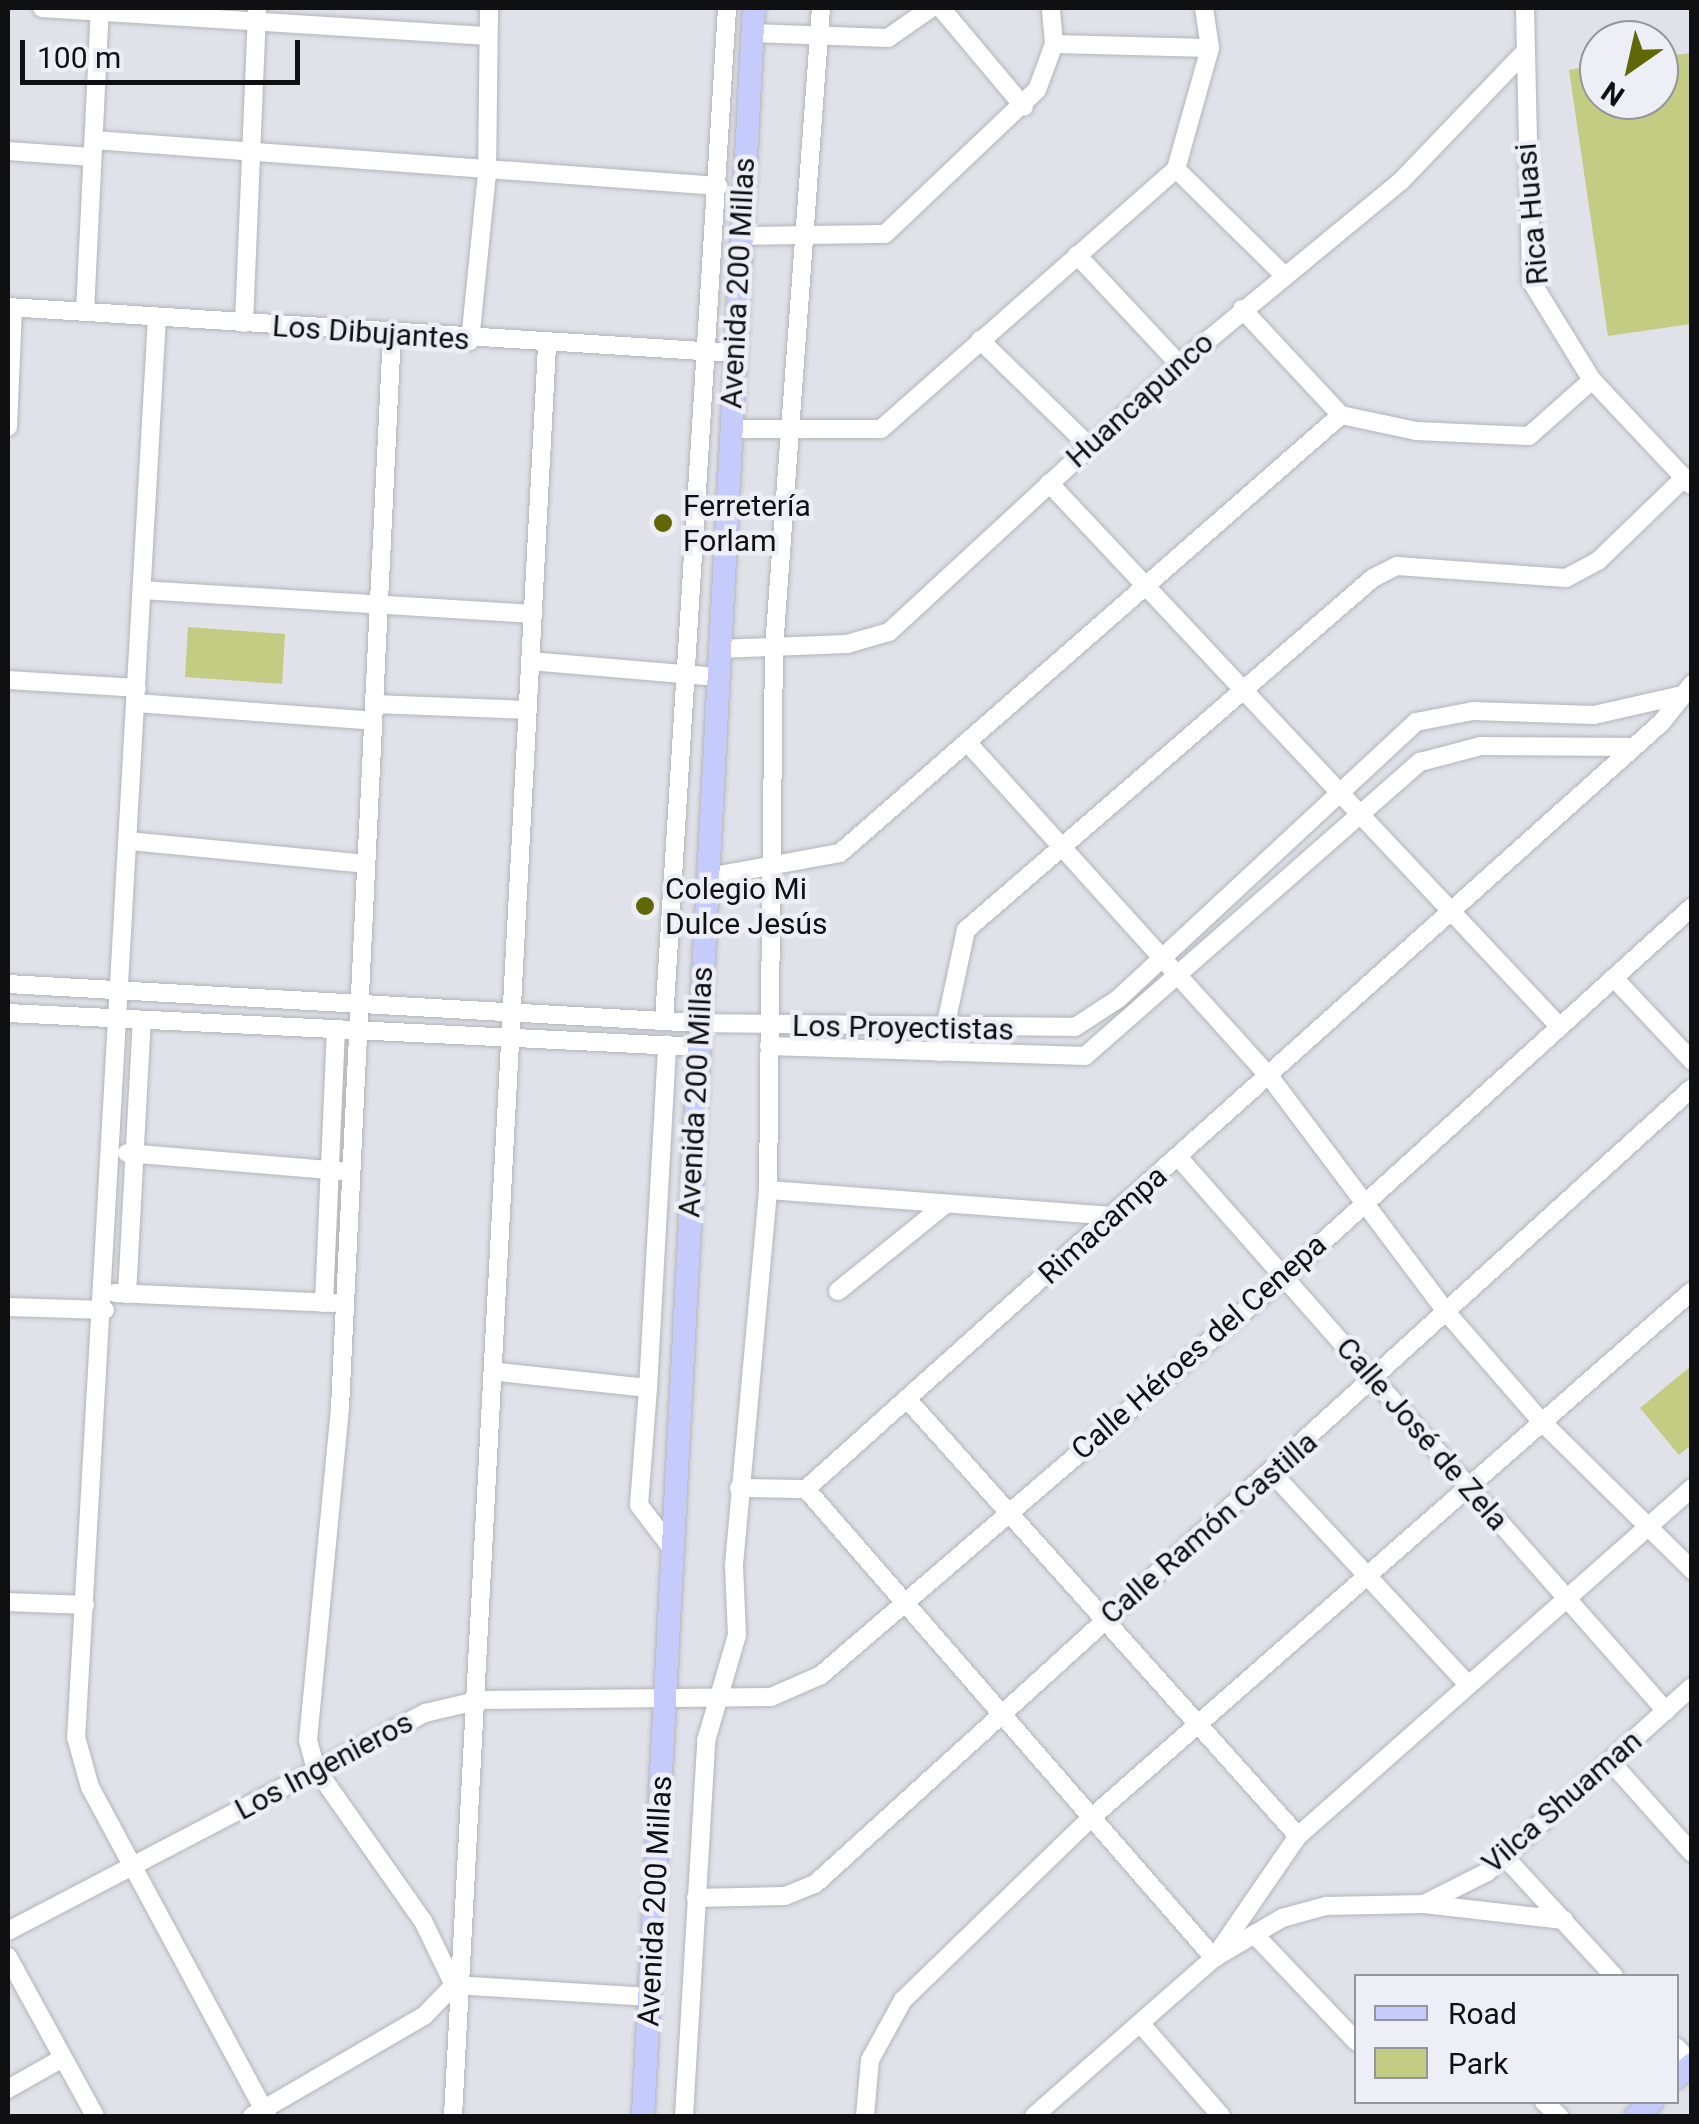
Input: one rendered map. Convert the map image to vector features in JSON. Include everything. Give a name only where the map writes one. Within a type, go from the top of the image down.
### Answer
[{"type":"main road","name":"Avenida 200 Millas","points":[[644,2116],[754,8]]},
{"type":"street","points":[[42,8],[256,14],[488,36]]},
{"type":"street","points":[[470,341],[487,174],[489,8]]},
{"type":"street","points":[[664,1021],[690,675],[727,8]]},
{"type":"street","points":[[684,2116],[696,1898],[715,1696],[736,1635],[739,1488],[768,1190],[774,648],[811,236],[820,8]]},
{"type":"street","points":[[752,33],[888,38],[931,8]]},
{"type":"street","points":[[941,8],[1024,107]]},
{"type":"street","points":[[741,236],[885,234],[1024,107],[1048,74],[1054,44],[1052,8]]},
{"type":"street","points":[[730,429],[796,434],[882,430],[1176,168],[1210,48],[1204,8]]},
{"type":"street","name":"Rica Huasi","points":[[1525,8],[1521,56],[1532,281],[1592,380],[1688,481]]},
{"type":"street","points":[[85,312],[100,9]]},
{"type":"street","points":[[244,323],[256,14]]},
{"type":"street","points":[[1054,44],[1210,48]]},
{"type":"street","name":"Huancapunco","points":[[719,649],[774,648],[889,632],[1178,364],[1402,181],[1521,56]]},
{"type":"street","points":[[8,151],[93,148],[251,152],[487,174],[718,186]]},
{"type":"street","points":[[1176,168],[1285,276]]},
{"type":"street","points":[[1077,254],[1178,364]]},
{"type":"street","points":[[8,428],[10,308]]},
{"type":"street","name":"Los Dibujantes","points":[[10,308],[470,341],[734,353]]},
{"type":"street","points":[[1242,310],[1341,415],[1416,431],[1529,436],[1592,380]]},
{"type":"street","points":[[156,316],[78,1759],[262,2115],[424,2016],[454,1986],[650,1997]]},
{"type":"street","points":[[392,333],[344,1304],[310,1713],[316,1769],[423,1921],[454,1986]]},
{"type":"street","points":[[980,340],[1088,445]]},
{"type":"street","points":[[453,2116],[454,1986],[481,1700],[511,1014],[547,344]]},
{"type":"street","points":[[709,876],[840,853],[1341,415]]},
{"type":"street","points":[[940,1052],[966,930],[1241,688],[1397,566],[1566,578],[1598,560],[1688,481]]},
{"type":"street","points":[[1049,483],[1149,584],[1446,912],[1558,1025]]},
{"type":"street","points":[[142,590],[532,614]]},
{"type":"street","points":[[530,661],[717,677]]},
{"type":"street","points":[[8,680],[137,696],[373,713],[527,710]]},
{"type":"street","name":"Los Proyectistas","points":[[8,984],[664,1021],[698,1035],[769,1025],[1075,1028],[1160,959],[1338,790],[1416,722],[1444,713],[1594,715],[1685,690]]},
{"type":"street","name":"Rimacampa","points":[[806,1489],[1633,747],[1685,690]]},
{"type":"street","points":[[967,742],[1270,1076],[1366,1198],[1447,1313],[1540,1420],[1692,1570]]},
{"type":"street","points":[[769,1046],[1085,1056],[1180,980],[1420,762],[1449,749],[1633,747]]},
{"type":"street","points":[[129,841],[366,864]]},
{"type":"street","name":"Calle Héroes del Cenepa","points":[[666,1696],[793,1690],[904,1602],[1284,1277],[1366,1198],[1692,907]]},
{"type":"street","points":[[1614,978],[1692,1061]]},
{"type":"street","points":[[8,1013],[667,1045],[698,1035]]},
{"type":"street","points":[[127,1294],[142,1021]]},
{"type":"street","points":[[324,1303],[336,1030]]},
{"type":"street","points":[[667,1045],[639,1505],[672,1550]]},
{"type":"street","name":"Calle Ramón Castilla","points":[[696,1898],[784,1896],[815,1884],[1104,1620],[1375,1381],[1692,1088]]},
{"type":"street","points":[[113,1152],[350,1172]]},
{"type":"street","name":"Calle José de Zela","points":[[1178,1158],[1666,1710]]},
{"type":"street","points":[[768,1190],[1113,1216]]},
{"type":"street","points":[[838,1291],[946,1204]]},
{"type":"street","points":[[865,2116],[882,2027],[1091,1818],[1540,1420],[1692,1291]]},
{"type":"street","points":[[8,1307],[105,1302],[127,1294],[344,1304]]},
{"type":"street","points":[[1676,1305],[1692,1319]]},
{"type":"street","points":[[498,1372],[648,1388]]},
{"type":"street","points":[[908,1399],[1298,1836]]},
{"type":"street","points":[[1272,1472],[1468,1685]]},
{"type":"street","points":[[739,1488],[806,1489],[1214,1958]]},
{"type":"street","points":[[1214,1958],[1298,1836],[1692,1488]]},
{"type":"street","points":[[8,1602],[85,1605]]},
{"type":"street","name":"Vilca Shuaman","points":[[1424,1904],[1504,1856],[1692,1687]]},
{"type":"street","name":"Los Ingenieros","points":[[8,1932],[425,1714],[481,1700],[666,1696]]},
{"type":"street","points":[[1610,1761],[1692,1853]]},
{"type":"street","points":[[1504,1856],[1612,1974]]},
{"type":"street","points":[[1034,2116],[1214,1958],[1305,1910],[1424,1904],[1564,1920]]},
{"type":"street","points":[[1254,1934],[1354,2040]]},
{"type":"street","points":[[8,1957],[95,2116]]},
{"type":"street","points":[[1140,2023],[1221,2116]]},
{"type":"street","points":[[8,2088],[62,2060]]},
{"type":"green space","points":[[1691,53],[1691,324],[1608,336],[1569,70],[1579,68],[1579,120],[1679,120],[1679,54]]},
{"type":"green space","points":[[188,627],[285,634],[282,684],[185,677]]},
{"type":"green space","points":[[1691,1366],[1691,1445],[1679,1455],[1640,1408]]},
{"type":"place","name":"Ferretería Forlam","points":[[663,523]]},
{"type":"place","name":"Colegio Mi Dulce Jesús","points":[[645,906]]}]
